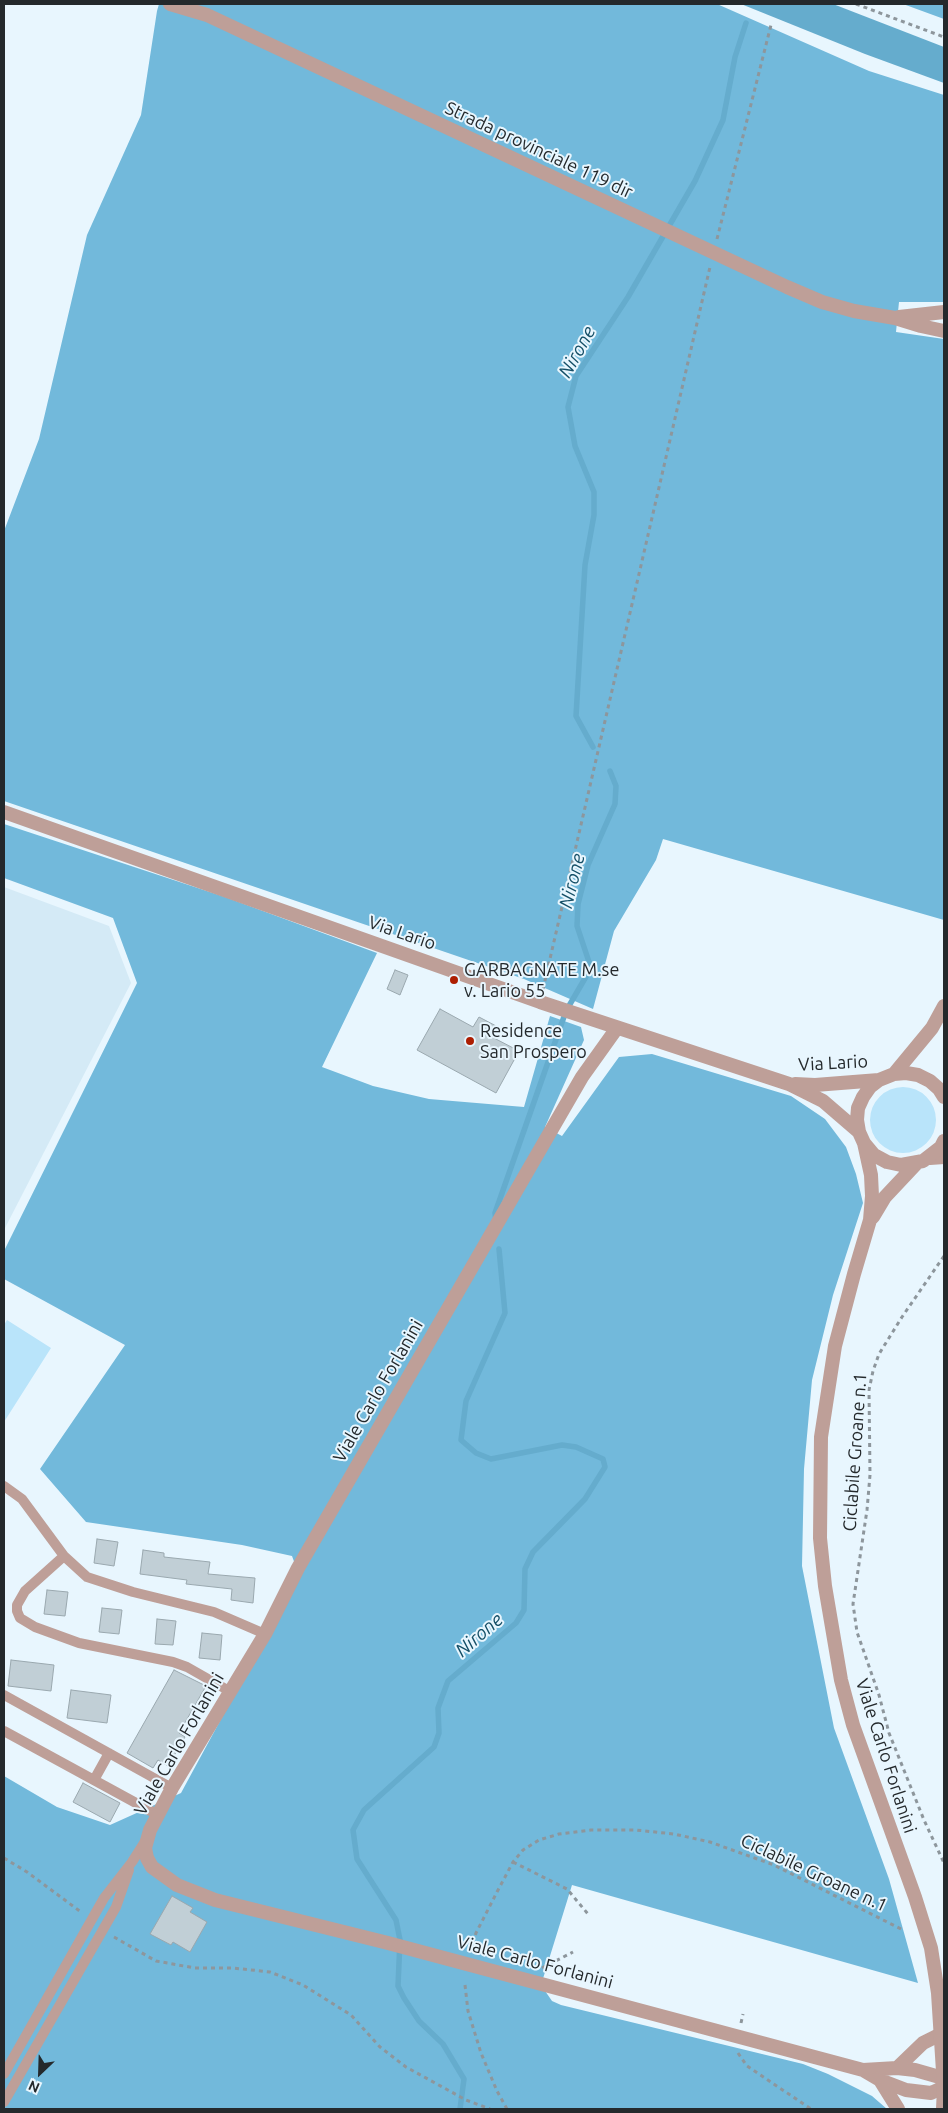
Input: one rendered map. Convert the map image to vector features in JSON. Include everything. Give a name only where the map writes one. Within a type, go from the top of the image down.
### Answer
[{"type":"street","name":"Strada provinciale 119 dir","points":[[170,4],[207,15],[822,302],[854,311],[896,318],[944,331]]},
{"type":"street","name":"Strada provinciale 119 dir","points":[[896,318],[944,312]]},
{"type":"street","name":"Via Lario","points":[[4,812],[546,1004],[789,1084],[822,1101],[862,1137],[874,1155],[887,1162],[901,1166],[916,1164]]},
{"type":"street","points":[[894,1074],[932,1028],[944,1006]]},
{"type":"street","name":"Viale Carlo Forlanini","points":[[617,1028],[582,1076],[298,1568],[265,1634],[172,1788],[147,1838],[145,1848],[147,1858],[152,1867],[177,1885],[215,1900],[412,1949],[863,2070],[880,2080],[918,2093],[931,2093],[944,2082]]},
{"type":"street","points":[[879,1080],[906,1072],[918,1075],[930,1081],[939,1089],[944,1097]]},
{"type":"street","name":"Via Lario","points":[[789,1084],[815,1085],[879,1080]]},
{"type":"street","name":"Viale Carlo Forlanini","points":[[879,1080],[870,1087],[860,1102],[857,1120],[871,1175],[870,1220],[835,1346],[821,1438],[820,1538],[825,1586],[841,1680],[853,1725],[912,1889],[931,1948],[942,2034],[943,2109]]},
{"type":"street","points":[[930,1158],[944,1140]]},
{"type":"street","points":[[916,1164],[930,1158],[944,1157]]},
{"type":"street","name":"Viale Carlo Forlanini","points":[[870,1220],[885,1197],[916,1164]]},
{"type":"street","points":[[897,2068],[923,2043],[942,2034]]},
{"type":"street","name":"Viale Carlo Forlanini","points":[[863,2070],[897,2068],[915,2070],[944,2082]]},
{"type":"street","name":"Viale Carlo Forlanini","points":[[880,2080],[898,2109]]},
{"type":"lane","points":[[4,1486],[22,1499],[64,1556],[77,1570],[93,1580],[214,1612],[265,1634]]},
{"type":"lane","points":[[64,1556],[25,1591],[17,1605],[17,1612],[20,1618],[35,1627],[80,1643],[173,1662],[187,1667],[231,1692]]},
{"type":"lane","points":[[4,1695],[172,1788]]},
{"type":"lane","points":[[4,1731],[158,1816]]},
{"type":"lane","points":[[94,1780],[109,1753]]},
{"type":"lane","points":[[4,2074],[104,1898],[132,1862],[147,1838]]},
{"type":"lane","points":[[4,2102],[116,1907],[132,1862]]},
{"type":"path","points":[[856,4],[944,37]]},
{"type":"path","points":[[546,1004],[714,253],[770,25]]},
{"type":"path","name":"Ciclabile Groane n.1","points":[[944,1256],[879,1354],[873,1371],[869,1390],[870,1475],[867,1510],[853,1604],[857,1632],[879,1695],[889,1732],[924,1820],[944,1864]]},
{"type":"path","name":"Ciclabile Groane n.1","points":[[470,1950],[476,1933],[513,1862],[523,1850],[539,1840],[559,1834],[609,1830],[636,1830],[674,1834],[710,1842],[774,1865],[903,1930]]},
{"type":"path","points":[[4,1858],[27,1872]]},
{"type":"path","points":[[513,1862],[567,1889],[588,1914]]},
{"type":"path","points":[[522,1978],[573,1952]]},
{"type":"path","points":[[195,1968],[233,1968],[270,1972],[303,1985],[351,2015],[380,2047],[406,2067],[466,2100],[490,2109]]},
{"type":"path","points":[[465,1985],[468,2011],[481,2053],[497,2091],[508,2109]]},
{"type":"path","points":[[736,2046],[747,2066],[812,2109]]},
{"type":"shaded area","points":[[159,4],[717,4],[869,71],[944,95],[944,302],[899,302],[896,332],[944,339],[944,920],[663,839],[656,860],[614,931],[593,1009],[524,979],[4,801],[4,531],[39,439],[87,235],[141,115]]},
{"type":"shaded area","points":[[741,4],[833,4],[944,47],[944,83],[865,54]]},
{"type":"shaded area","points":[[903,4],[944,4],[944,19]]},
{"type":"shaded area","points":[[4,824],[225,897],[377,953],[322,1067],[373,1086],[429,1099],[524,1107],[550,1016],[581,1027],[584,1040],[545,1127],[562,1136],[619,1057],[652,1054],[791,1096],[825,1119],[846,1147],[856,1174],[863,1203],[833,1295],[812,1380],[804,1469],[802,1566],[834,1728],[889,1879],[918,1983],[572,1885],[541,1985],[552,2001],[561,2005],[803,2064],[872,2096],[887,2109],[4,2109],[4,1776],[57,1807],[110,1825],[181,1793],[299,1575],[292,1556],[242,1545],[86,1522],[40,1469],[125,1345],[4,1279],[4,1251],[137,983],[113,918],[4,878]]},
{"type":"shaded area","points":[[4,887],[109,926],[131,983],[4,1230]]},
{"type":"shaded area","points":[[909,1087],[927,1096],[934,1107],[936,1120],[934,1133],[927,1144],[916,1151],[897,1153],[879,1144],[872,1133],[870,1114],[879,1096],[890,1089]]},
{"type":"shaded area","points":[[7,1320],[51,1348],[4,1422],[4,1325]]},
{"type":"building","points":[[395,970],[408,975],[400,995],[387,989]]},
{"type":"building","points":[[440,1009],[473,1027],[479,1017],[498,1027],[492,1037],[519,1051],[496,1093],[417,1050]]},
{"type":"building","points":[[97,1539],[118,1542],[114,1566],[94,1563]]},
{"type":"building","points":[[143,1550],[164,1553],[164,1557],[210,1562],[208,1574],[255,1578],[253,1603],[231,1600],[232,1589],[186,1584],[187,1580],[140,1574]]},
{"type":"building","points":[[47,1590],[68,1592],[65,1616],[44,1614]]},
{"type":"building","points":[[102,1608],[122,1610],[119,1634],[99,1632]]},
{"type":"building","points":[[157,1619],[176,1621],[173,1645],[155,1644]]},
{"type":"building","points":[[202,1633],[222,1635],[220,1660],[199,1658]]},
{"type":"building","points":[[11,1660],[54,1665],[51,1691],[8,1686]]},
{"type":"building","points":[[174,1670],[206,1686],[179,1733],[185,1737],[168,1766],[158,1760],[153,1768],[127,1753]]},
{"type":"building","points":[[71,1690],[111,1695],[107,1723],[67,1718]]},
{"type":"building","points":[[83,1783],[120,1803],[110,1822],[73,1802]]},
{"type":"building","points":[[172,1896],[193,1908],[190,1912],[207,1922],[190,1952],[173,1942],[171,1945],[150,1934]]},
{"type":"waterway","name":"Nirone","points":[[593,747],[576,716],[585,565],[594,515],[594,492],[575,446],[568,407],[576,376],[628,297],[695,181],[723,120],[735,57],[746,23]]},
{"type":"waterway","name":"Nirone","points":[[496,1220],[495,1213],[566,1011],[591,968],[577,926],[578,904],[588,865],[615,804],[616,786],[610,771]]},
{"type":"waterway","name":"Nirone","points":[[460,2109],[464,2079],[443,2044],[419,2021],[398,1986],[400,1940],[396,1920],[357,1859],[353,1830],[364,1810],[434,1747],[439,1733],[438,1708],[448,1681],[516,1623],[524,1610],[525,1569],[533,1552],[585,1499],[605,1467],[603,1459],[576,1447],[562,1445],[491,1459],[476,1453],[461,1440],[466,1401],[505,1313],[499,1249]]},
{"type":"place","name":"GARBAGNATE M.se v. Lario 55","points":[[454,980]]},
{"type":"place","name":"Residence San Prospero","points":[[470,1041]]}]
